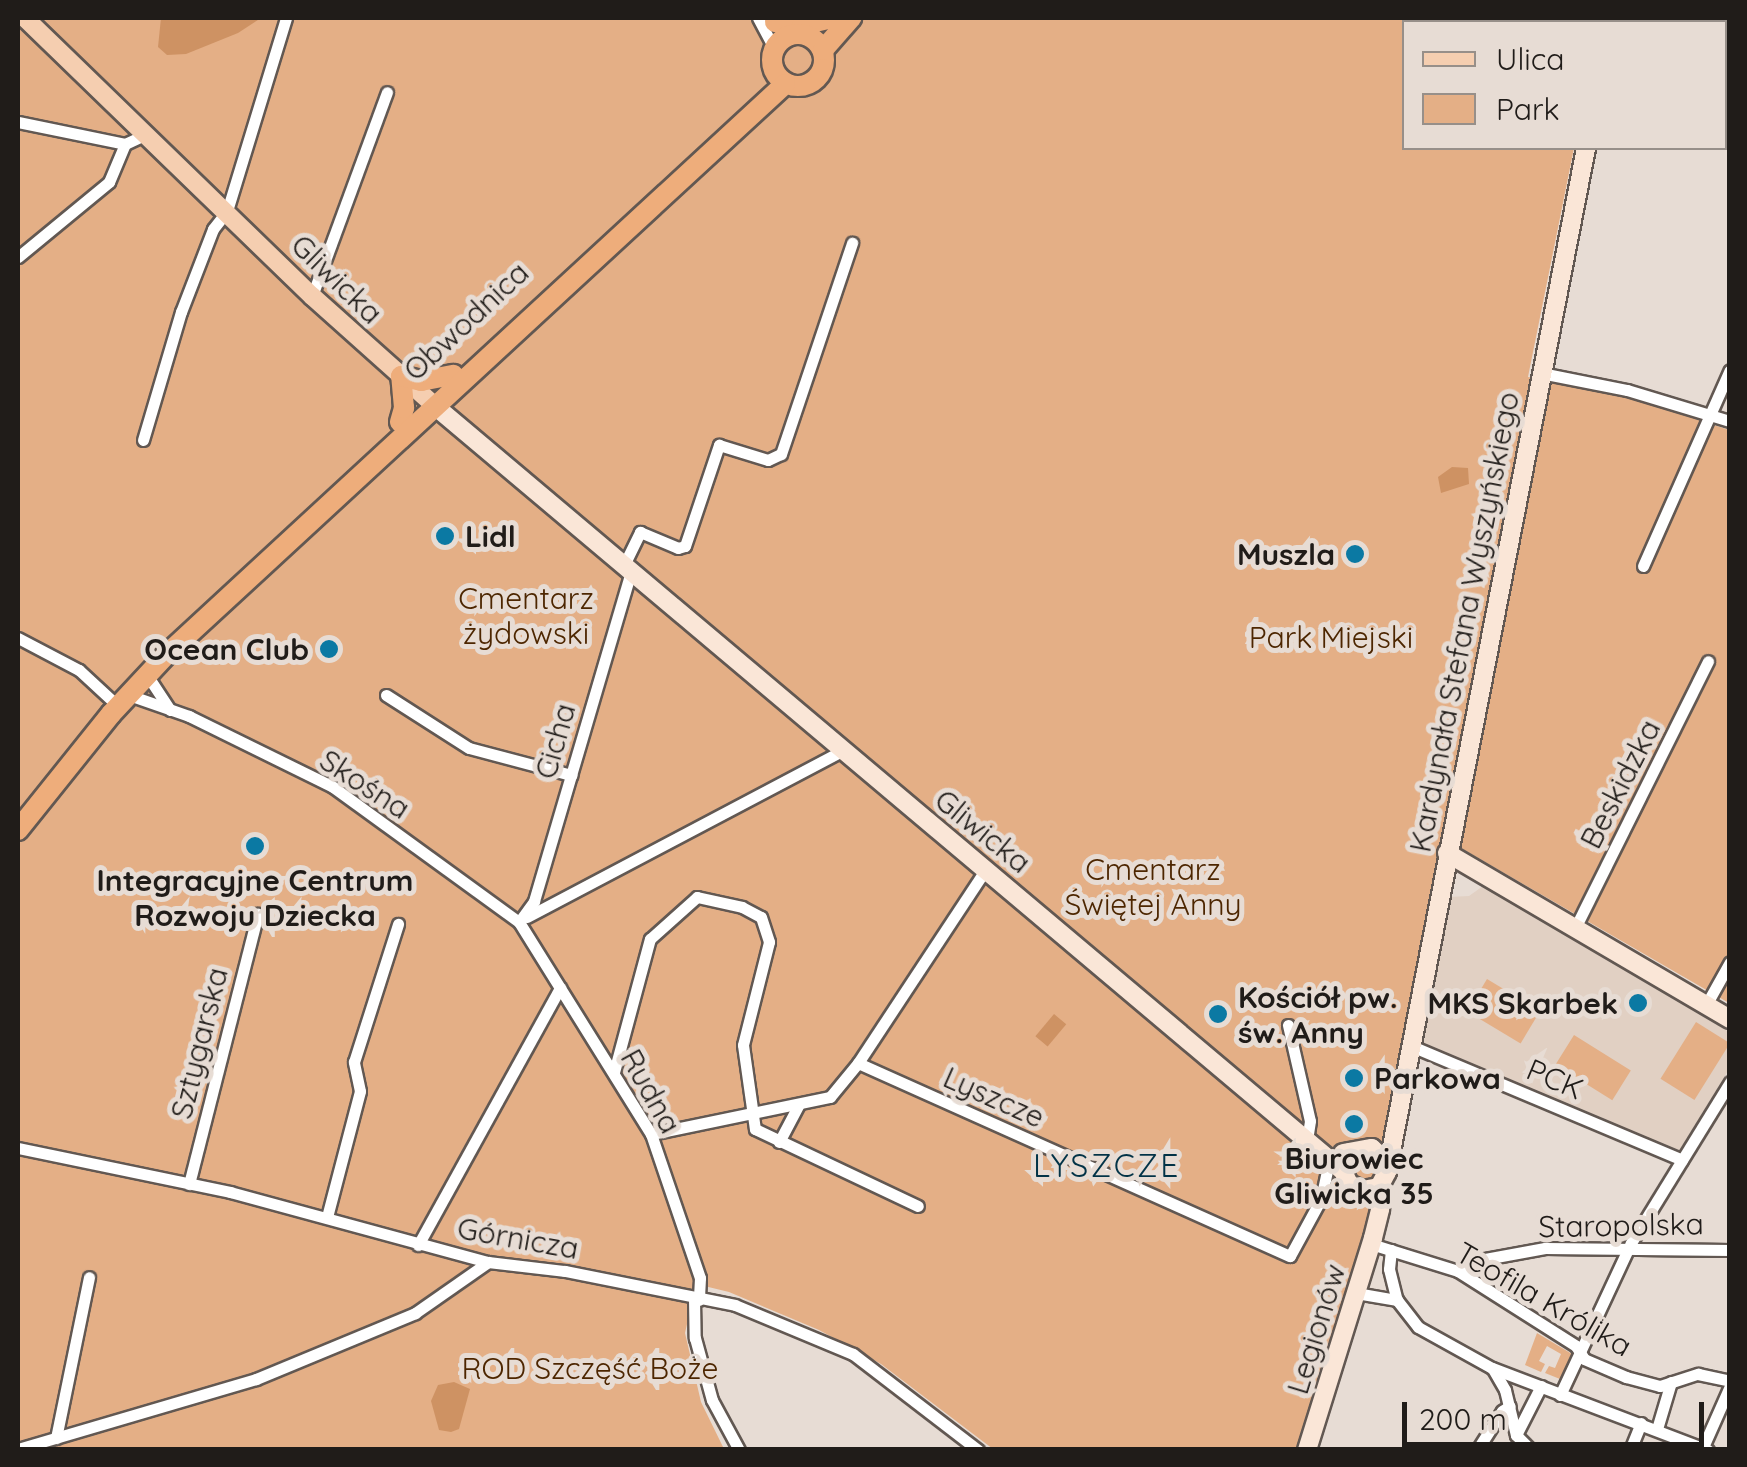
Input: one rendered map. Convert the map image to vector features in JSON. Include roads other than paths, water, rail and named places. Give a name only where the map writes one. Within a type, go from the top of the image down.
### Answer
[{"type":"highway","points":[[786,32],[836,18]]},
{"type":"highway","points":[[786,32],[836,18]]},
{"type":"highway","points":[[786,32],[851,18]]},
{"type":"highway","points":[[786,32],[824,64],[815,80],[801,87],[779,78],[786,32]]},
{"type":"highway","name":"Obwodnica","points":[[18,830],[124,701],[282,533],[400,422],[431,403],[453,374],[779,78]]},
{"type":"highway","name":"Obwodnica","points":[[202,619],[779,78]]},
{"type":"highway","points":[[400,422],[404,408],[400,376],[421,381],[453,374]]},
{"type":"main road","name":"Gliwicka","points":[[25,18],[312,296],[431,403]]},
{"type":"street","points":[[143,440],[182,312],[213,229],[227,211],[286,18]]},
{"type":"street","points":[[312,296],[387,92]]},
{"type":"street","points":[[18,122],[124,144],[146,134]]},
{"type":"street","points":[[18,257],[109,182],[124,144]]},
{"type":"street","name":"Kardynała Stefana Wyszyńskiego","points":[[1379,1155],[1396,1106],[1586,150]]},
{"type":"street","points":[[627,568],[640,532],[678,548],[684,546],[719,445],[768,460],[781,454],[852,243]]},
{"type":"street","points":[[1643,566],[1730,370]]},
{"type":"street","points":[[1541,374],[1627,390],[1730,422]]},
{"type":"street","name":"Gliwicka","points":[[431,403],[1336,1167]]},
{"type":"street","name":"Cicha","points":[[520,922],[534,901],[627,568]]},
{"type":"street","name":"Skośna","points":[[18,638],[79,670],[124,701],[170,710],[333,787],[520,922]]},
{"type":"street","name":"Beskidzka","points":[[1575,928],[1708,661]]},
{"type":"street","points":[[147,676],[170,710]]},
{"type":"street","points":[[386,695],[469,748],[570,775]]},
{"type":"street","points":[[520,922],[842,751]]},
{"type":"street","points":[[1446,853],[1730,1020]]},
{"type":"street","points":[[651,1134],[830,1097],[858,1064],[986,869]]},
{"type":"street","points":[[614,1072],[650,939],[689,901],[706,896],[753,912],[768,930],[766,960],[743,1045],[755,1129],[918,1206]]},
{"type":"street","name":"Sztygarska","points":[[188,1184],[258,914]]},
{"type":"street","name":"Rudna","points":[[520,922],[651,1134],[700,1278],[695,1338],[712,1400],[739,1450]]},
{"type":"street","points":[[326,1217],[360,1090],[354,1062],[398,924]]},
{"type":"street","points":[[1706,1006],[1730,962]]},
{"type":"street","points":[[418,1245],[560,988]]},
{"type":"street","points":[[1288,1025],[1310,1122],[1307,1139]]},
{"type":"street","name":"PCK","points":[[1408,1045],[1682,1160]]},
{"type":"street","name":"Lyszcze","points":[[858,1064],[1290,1256],[1336,1167]]},
{"type":"street","points":[[1560,1395],[1630,1246],[1730,1082]]},
{"type":"street","points":[[779,1142],[798,1106]]},
{"type":"street","name":"Gliwicka","points":[[1307,1139],[1337,1153],[1350,1152]]},
{"type":"street","name":"Górnicza","points":[[18,1148],[326,1217],[488,1262],[565,1271],[735,1305],[852,1354],[978,1450]]},
{"type":"street","points":[[1350,1152],[1379,1155],[1387,1172],[1370,1188],[1349,1184],[1336,1167],[1350,1152]]},
{"type":"street","name":"Legionów","points":[[1306,1450],[1371,1244],[1375,1224],[1370,1188]]},
{"type":"street","points":[[1371,1244],[1391,1250],[1389,1269],[1397,1300],[1418,1327],[1492,1368],[1560,1395],[1705,1448],[1730,1384]]},
{"type":"street","name":"Staropolska","points":[[1458,1271],[1474,1261],[1531,1250],[1630,1246],[1730,1250]]},
{"type":"street","name":"Teofila Królika","points":[[1391,1250],[1458,1271],[1576,1346],[1580,1353],[1626,1376],[1660,1386],[1698,1374],[1730,1384]]},
{"type":"street","points":[[18,1448],[51,1442],[256,1380],[415,1314],[488,1262]]},
{"type":"street","points":[[51,1442],[88,1276]]},
{"type":"street","points":[[1356,1293],[1397,1300]]},
{"type":"street","points":[[1492,1368],[1510,1406],[1516,1435],[1532,1450]]},
{"type":"street","points":[[1657,1428],[1672,1382]]},
{"type":"street","points":[[1516,1435],[1541,1386]]},
{"type":"street","points":[[1477,1450],[1502,1411],[1510,1406]]},
{"type":"street","points":[[1630,1450],[1641,1422]]},
{"type":"place","name":"Lidl","points":[[445,536]]},
{"type":"place","name":"Muszla","points":[[1355,554]]},
{"type":"place","name":"Ocean Club","points":[[329,649]]},
{"type":"place","name":"Integracyjne Centrum Rozwoju Dziecka","points":[[255,846]]},
{"type":"place","name":"MKS Skarbek","points":[[1638,1003]]},
{"type":"place","name":"Kościół pw. św. Anny","points":[[1218,1014]]},
{"type":"place","name":"Parkowa","points":[[1354,1078]]},
{"type":"place","name":"Biurowiec Gliwicka 35","points":[[1354,1124]]},
{"type":"district","name":"LYSZCZE","points":[[1107,1165]]},
{"type":"park label","name":"Cmentarz żydowski","points":[[526,615]]},
{"type":"park label","name":"Park Miejski","points":[[1331,637]]},
{"type":"park label","name":"Cmentarz Świętej Anny","points":[[1153,886]]},
{"type":"park label","name":"ROD Szczęść Boże","points":[[590,1368]]}]
